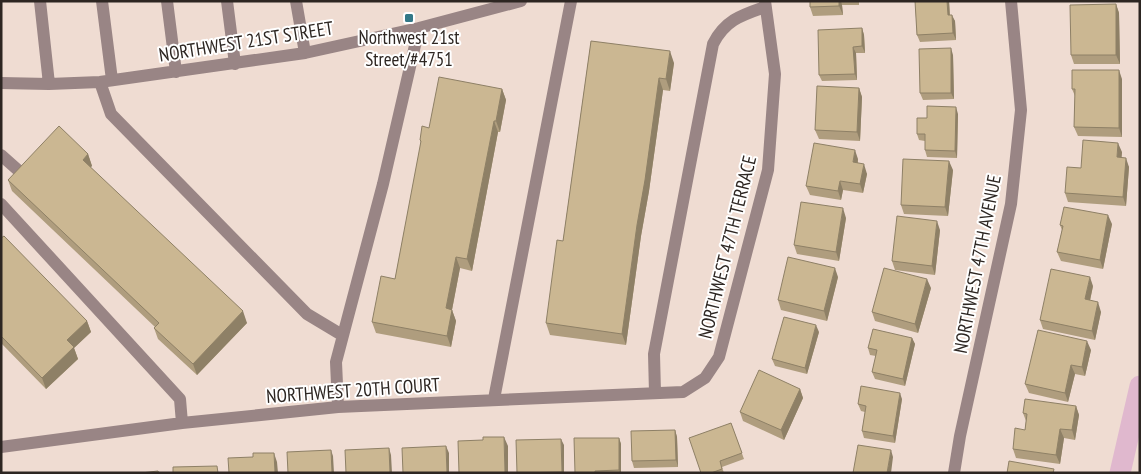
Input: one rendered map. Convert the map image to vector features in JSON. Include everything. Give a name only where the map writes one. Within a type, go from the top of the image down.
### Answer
[{"type":"street","points":[[40,1],[49,84]]},
{"type":"street","points":[[102,1],[106,81],[111,114],[306,314],[342,335]]},
{"type":"street","points":[[167,1],[176,72]]},
{"type":"street","points":[[227,1],[235,64]]},
{"type":"street","points":[[296,1],[305,53]]},
{"type":"street","name":"NORTHWEST 21ST STREET","points":[[1,83],[49,84],[106,81],[305,53],[419,28],[521,1]]},
{"type":"street","points":[[494,399],[571,1]]},
{"type":"street","name":"NORTHWEST 47TH AVENUE","points":[[954,473],[960,436],[1011,204],[1021,110],[1011,1]]},
{"type":"street","points":[[655,393],[654,354],[713,44],[719,33],[738,17],[765,4]]},
{"type":"street","name":"NORTHWEST 47TH TERRACE","points":[[705,378],[720,357],[768,170],[774,74],[765,4]]},
{"type":"street","points":[[338,407],[336,362],[383,184],[419,28]]},
{"type":"street","points":[[1,155],[19,171]]},
{"type":"street","points":[[1,204],[180,399],[182,423]]},
{"type":"street","name":"NORTHWEST 20TH COURT","points":[[1,447],[182,423],[338,407],[683,392],[705,378]]},
{"type":"building","points":[[810,1],[839,1],[839,6],[810,7]]},
{"type":"building","points":[[915,1],[947,1],[948,15],[952,15],[953,33],[917,35]]},
{"type":"building","points":[[1116,4],[1116,55],[1071,55],[1070,5]]},
{"type":"building","points":[[862,28],[862,46],[853,47],[855,74],[819,75],[818,30]]},
{"type":"building","points":[[591,41],[670,51],[666,79],[659,78],[622,334],[546,323],[557,240],[563,241]]},
{"type":"building","points":[[951,48],[951,93],[920,93],[919,49]]},
{"type":"building","points":[[1072,70],[1119,70],[1119,128],[1074,127],[1075,89],[1072,89]]},
{"type":"building","points":[[439,77],[502,89],[467,259],[456,257],[446,308],[452,310],[447,336],[372,322],[381,276],[395,279],[421,141],[422,126],[429,128]]},
{"type":"building","points":[[817,86],[859,88],[857,132],[815,130]]},
{"type":"building","points":[[927,106],[956,107],[955,151],[925,150],[925,134],[917,134],[917,118],[927,118]]},
{"type":"building","points":[[59,126],[88,154],[83,160],[243,311],[193,364],[154,328],[159,323],[8,180]]},
{"type":"building","points":[[1083,140],[1118,143],[1117,157],[1126,158],[1123,197],[1065,193],[1067,167],[1081,168]]},
{"type":"building","points":[[814,143],[855,150],[853,162],[864,164],[860,184],[840,181],[838,191],[806,186]]},
{"type":"building","points":[[903,159],[949,161],[945,207],[901,205]]},
{"type":"building","points":[[801,202],[843,208],[836,252],[794,245]]},
{"type":"building","points":[[1064,207],[1108,215],[1100,260],[1057,252],[1063,226],[1060,225]]},
{"type":"building","points":[[897,216],[937,221],[932,266],[892,261]]},
{"type":"building","points":[[4,236],[87,321],[67,340],[74,347],[42,378],[1,336],[1,238]]},
{"type":"building","points":[[788,257],[835,268],[824,311],[778,300]]},
{"type":"building","points":[[884,268],[927,279],[915,324],[872,312]]},
{"type":"building","points":[[1051,269],[1090,277],[1085,299],[1098,302],[1092,331],[1040,320]]},
{"type":"building","points":[[784,317],[816,325],[805,368],[772,359]]},
{"type":"building","points":[[873,329],[912,338],[903,379],[872,372],[877,350],[868,348]]},
{"type":"building","points":[[1038,330],[1087,341],[1082,367],[1071,365],[1065,393],[1025,384]]},
{"type":"building","points":[[759,370],[800,389],[781,430],[740,412]]},
{"type":"building","points":[[861,386],[900,393],[893,436],[862,431],[866,406],[858,404]]},
{"type":"building","points":[[1025,399],[1076,406],[1072,430],[1060,429],[1056,455],[1013,449],[1015,428],[1025,430],[1027,414],[1023,413]]},
{"type":"building","points":[[731,423],[742,453],[720,461],[722,469],[711,473],[701,473],[689,438]]},
{"type":"building","points":[[675,430],[676,460],[632,461],[631,431]]},
{"type":"building","points":[[483,437],[504,437],[505,473],[459,473],[458,441],[483,440]]},
{"type":"building","points":[[574,438],[619,438],[619,470],[575,473]]},
{"type":"building","points":[[561,439],[562,472],[517,473],[516,440]]},
{"type":"building","points":[[858,445],[891,450],[887,473],[853,473]]},
{"type":"building","points":[[446,446],[447,473],[403,473],[402,448]]},
{"type":"building","points":[[389,448],[390,473],[346,473],[345,450]]},
{"type":"building","points":[[331,450],[332,473],[288,473],[287,452]]},
{"type":"building","points":[[253,453],[274,453],[275,473],[229,473],[228,458],[253,457]]},
{"type":"building","points":[[1009,461],[1054,469],[1053,473],[1007,473]]},
{"type":"building","points":[[217,466],[218,473],[173,473],[173,467]]},
{"type":"building","points":[[158,471],[159,473],[141,473]]},
{"type":"waterway","points":[[1120,473],[1140,386]]},
{"type":"place","name":"Northwest 21st Street/#4751","points":[[409,18]]}]
